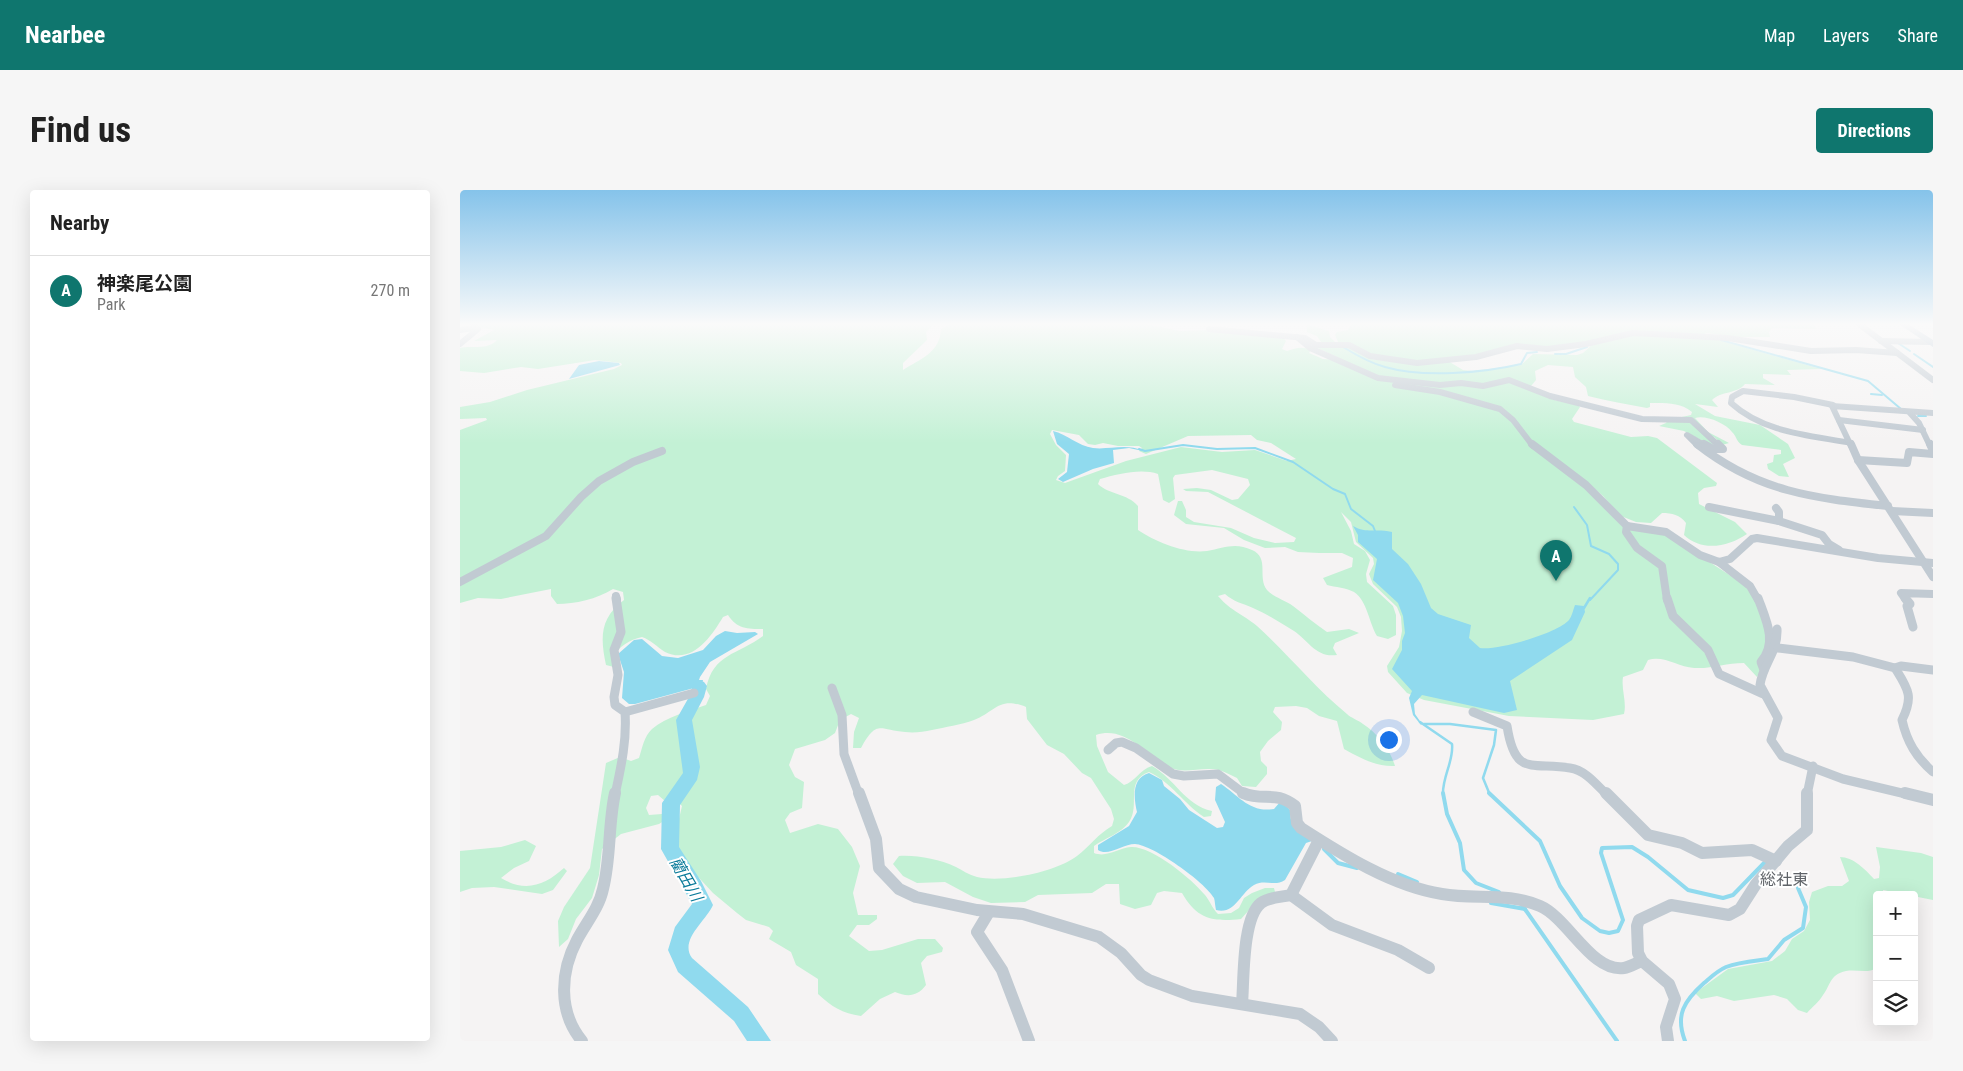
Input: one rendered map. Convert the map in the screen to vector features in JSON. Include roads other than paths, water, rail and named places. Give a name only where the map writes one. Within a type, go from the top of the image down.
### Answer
[{"type":"street","points":[[1345,364],[1377,383],[1440,392],[1500,408],[1514,420],[1536,449],[1586,485],[1627,526],[1666,532],[1700,555],[1719,562],[1750,586],[1758,599],[1771,640],[1767,655],[1761,662],[1764,670]]},
{"type":"street","points":[[1348,364],[1378,378],[1440,385],[1461,383],[1483,386],[1509,380],[1550,396],[1642,420],[1691,420],[1722,449],[1714,450],[1695,437],[1687,435],[1687,437],[1730,469],[1756,483],[1815,499],[1933,513]]},
{"type":"street","points":[[1912,364],[1931,377]]},
{"type":"street","points":[[1851,443],[1771,427],[1741,412],[1731,403],[1732,397],[1743,391],[1794,397],[1832,405],[1910,413],[1933,413]]},
{"type":"street","points":[[1832,405],[1858,460],[1932,574]]},
{"type":"street","points":[[1858,460],[1907,463],[1909,452],[1933,452],[1922,429],[1910,413]]},
{"type":"street","points":[[1839,420],[1933,429]]},
{"type":"street","points":[[460,582],[546,536],[581,497],[599,481],[634,462],[662,451]]},
{"type":"street","points":[[1709,507],[1779,521],[1822,535],[1829,544],[1843,552]]},
{"type":"street","points":[[1776,508],[1779,512],[1779,521]]},
{"type":"street","points":[[1627,526],[1626,532],[1637,548],[1662,566],[1668,605],[1680,626],[1708,650],[1714,660],[1714,669],[1719,674],[1763,694]]},
{"type":"street","points":[[1719,562],[1730,560],[1752,539],[1757,538],[1843,552],[1933,563]]},
{"type":"street","points":[[1912,627],[1908,613],[1908,606],[1910,604],[1901,593],[1933,594]]},
{"type":"street","points":[[616,596],[621,632],[614,650],[618,675],[614,697],[615,705],[625,712]]},
{"type":"street","points":[[1777,630],[1778,648],[1764,670],[1760,685],[1763,694],[1778,718],[1771,740],[1782,756],[1857,784],[1933,800]]},
{"type":"street","points":[[1778,648],[1853,657],[1895,668],[1901,666],[1933,670]]},
{"type":"street","points":[[1895,668],[1909,691],[1908,708],[1902,720],[1911,750],[1933,772]]},
{"type":"street","points":[[832,688],[842,715],[844,754],[876,839],[879,868],[883,874],[908,894],[989,912],[1022,914],[1099,937],[1121,952],[1141,975],[1149,980],[1192,996],[1300,1014],[1319,1027],[1332,1041]]},
{"type":"street","points":[[625,712],[694,693]]},
{"type":"street","points":[[582,1041],[572,1032],[565,1009],[568,964],[572,949],[604,888],[611,813],[626,754],[625,712]]},
{"type":"street","points":[[1473,712],[1507,726],[1512,752],[1526,764],[1543,768],[1570,768],[1591,778],[1648,835],[1682,843],[1702,852],[1715,853],[1740,849],[1752,850],[1776,861]]},
{"type":"street","points":[[1108,750],[1116,743],[1128,743],[1175,775],[1220,774],[1242,793],[1264,799],[1285,798],[1295,806],[1297,824],[1301,828],[1351,858],[1404,882],[1432,892],[1452,895],[1493,896],[1540,906],[1559,919],[1585,947],[1611,967],[1626,968],[1642,961]]},
{"type":"street","points":[[1668,1041],[1666,1027],[1675,999],[1663,978],[1642,961],[1638,953],[1637,926],[1639,920],[1646,914],[1671,905],[1729,914],[1740,909],[1756,884],[1788,846],[1807,830],[1808,791],[1813,766]]},
{"type":"street","points":[[1291,895],[1319,840]]},
{"type":"street","points":[[1242,1004],[1250,923],[1255,908],[1270,899],[1291,895],[1332,925],[1398,950],[1429,968]]},
{"type":"street","points":[[989,912],[977,932],[985,940],[1012,990],[1029,1041]]},
{"type":"water","points":[[619,364],[620,365],[569,379],[579,365]]},
{"type":"water","points":[[1053,431],[1088,447],[1131,447],[1143,451],[1129,448],[1113,450],[1114,463],[1093,469],[1063,482],[1058,479],[1067,472],[1069,454],[1057,444]]},
{"type":"water","points":[[1353,526],[1363,530],[1392,532],[1392,549],[1408,564],[1421,584],[1431,608],[1438,614],[1471,625],[1469,638],[1480,648],[1513,644],[1553,630],[1569,620],[1575,605],[1584,606],[1585,612],[1572,640],[1510,681],[1517,710],[1504,713],[1422,695],[1414,704],[1415,714],[1421,725],[1413,715],[1409,698],[1412,691],[1392,669],[1402,650],[1402,641],[1405,633],[1403,616],[1398,603],[1373,580],[1377,559],[1358,542],[1358,535]]},
{"type":"water","points":[[725,631],[737,633],[755,632],[758,634],[710,662],[699,680],[703,680],[701,689],[696,690],[694,688],[635,704],[629,704],[622,698],[624,672],[618,654],[634,640],[642,639],[662,656],[678,658],[703,650],[716,636]]},
{"type":"water","points":[[1149,773],[1162,780],[1164,786],[1180,799],[1189,810],[1217,828],[1223,827],[1225,822],[1215,800],[1216,787],[1221,784],[1251,806],[1266,810],[1274,809],[1280,802],[1283,802],[1291,811],[1293,825],[1312,841],[1306,843],[1285,880],[1277,883],[1258,883],[1249,889],[1233,906],[1223,911],[1216,910],[1214,898],[1209,891],[1190,874],[1166,857],[1135,844],[1106,852],[1098,850],[1098,845],[1129,826],[1137,812],[1135,790],[1137,784],[1139,779]]},
{"type":"waterway","points":[[1376,364],[1400,370],[1435,373],[1471,372],[1521,364]]},
{"type":"waterway","points":[[1806,364],[1868,381],[1901,409]]},
{"type":"waterway","points":[[1928,364],[1933,367]]},
{"type":"waterway","points":[[1871,394],[1882,395]]},
{"type":"waterway","points":[[1918,416],[1926,416]]},
{"type":"waterway","points":[[1139,449],[1145,451],[1183,445],[1217,449],[1255,448],[1293,462],[1333,489],[1345,494],[1351,509],[1373,526],[1375,531]]},
{"type":"waterway","points":[[1574,507],[1587,525],[1591,546],[1609,554],[1618,564],[1618,570],[1590,600]]},
{"type":"waterway","points":[[1584,608],[1590,598]]},
{"type":"waterway","name":"藺田川","points":[[699,686],[697,697],[687,711],[684,720],[692,767],[691,775],[671,803],[670,849],[703,905],[682,934],[678,950],[685,965],[741,1014],[760,1041]]},
{"type":"waterway","points":[[1420,722],[1452,744],[1443,793]]},
{"type":"waterway","points":[[1424,724],[1450,724],[1496,730],[1494,745],[1483,778],[1489,793]]},
{"type":"waterway","points":[[1443,793],[1447,814],[1460,843],[1464,870],[1476,883],[1499,892]]},
{"type":"waterway","points":[[1489,793],[1540,841],[1560,886],[1582,918],[1600,931],[1609,933],[1618,931],[1623,920],[1601,853],[1602,848],[1632,847],[1648,857],[1688,890],[1723,898],[1733,895],[1766,861]]},
{"type":"waterway","points":[[1324,849],[1338,863],[1357,868]]},
{"type":"waterway","points":[[1398,874],[1417,882]]},
{"type":"waterway","points":[[1685,1041],[1682,1032],[1681,1016],[1687,1002],[1697,990],[1714,974],[1726,967],[1768,959],[1784,940],[1803,928],[1806,907],[1798,888]]},
{"type":"waterway","points":[[1491,903],[1525,909]]},
{"type":"waterway","points":[[1522,905],[1525,909]]},
{"type":"waterway","points":[[1525,909],[1617,1041]]},
{"type":"place","name":"神楽尾公園","points":[[1556,581]]},
{"type":"district","name":"総社東","points":[[1784,879]]}]
